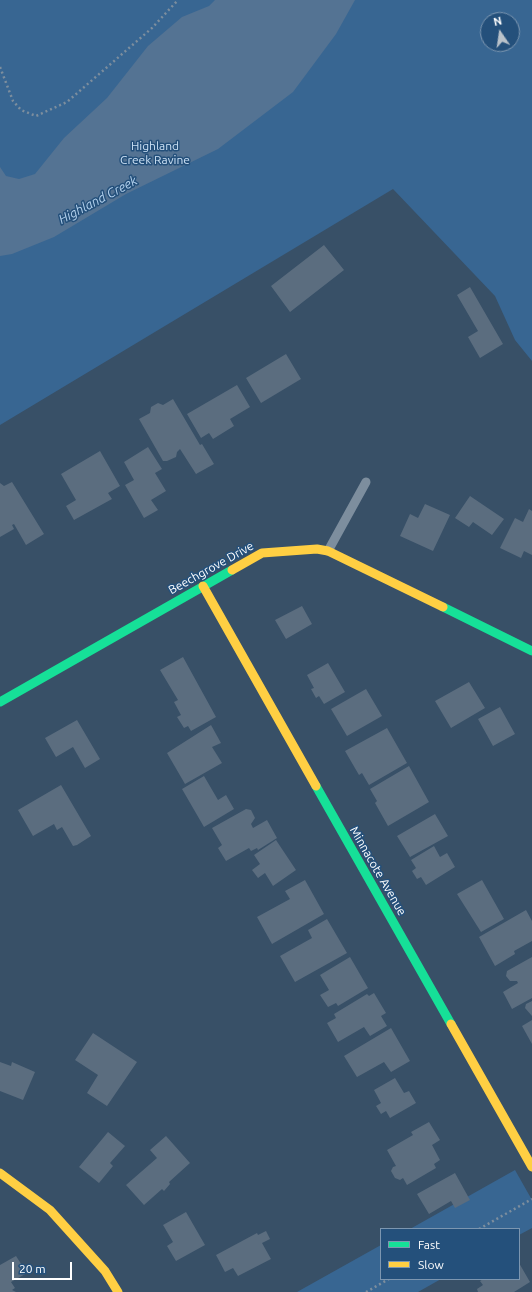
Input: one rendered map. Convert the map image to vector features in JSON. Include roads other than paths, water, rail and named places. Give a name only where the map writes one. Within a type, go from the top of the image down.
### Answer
[{"type":"street","name":"Beechgrove Drive","points":[[0,702],[262,552],[317,549],[328,551],[532,651]]},
{"type":"street","name":"Minnacote Avenue","points":[[203,586],[532,1168]]},
{"type":"street","points":[[0,1173],[50,1210],[105,1271],[118,1292]]},
{"type":"lane","points":[[328,551],[366,482]]},
{"type":"water","name":"Highland Creek","points":[[215,0],[355,0],[336,34],[293,92],[218,149],[126,194],[54,237],[12,254],[0,256],[0,167],[6,176],[19,179],[35,174],[64,138],[107,98],[148,46],[182,17],[209,6]]},
{"type":"park label","name":"Highland Creek Ravine","points":[[155,153]]}]
